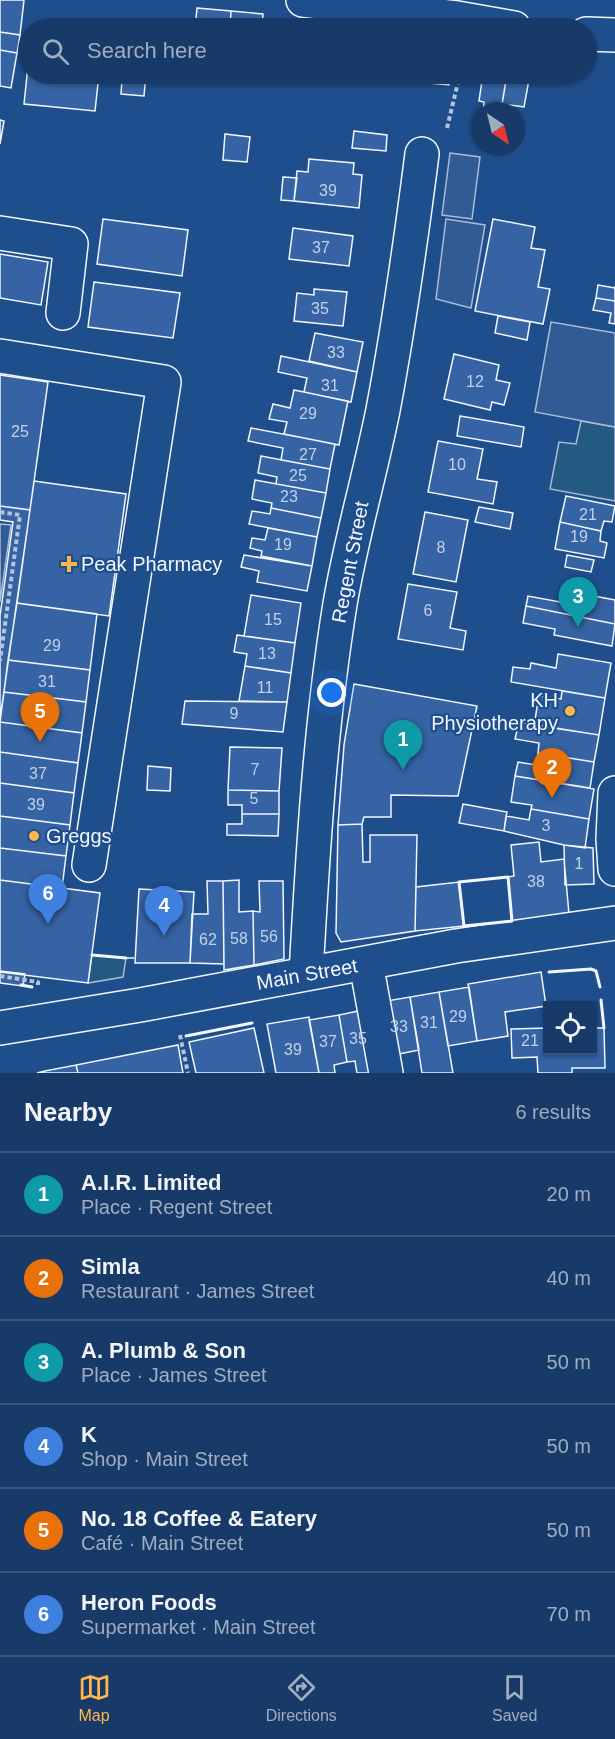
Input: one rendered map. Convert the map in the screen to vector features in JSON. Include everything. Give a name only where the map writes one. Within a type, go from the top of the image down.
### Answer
[{"type":"street","points":[[303,0],[456,9],[483,18]]},
{"type":"street","points":[[597,34],[615,35]]},
{"type":"street","name":"Regent Street","points":[[306,974],[316,794],[326,698],[341,602],[384,399],[405,284],[422,154]]},
{"type":"street","points":[[0,233],[71,244],[63,313]]},
{"type":"street","points":[[0,356],[164,382],[89,865]]},
{"type":"street","points":[[615,793],[613,839],[615,869]]},
{"type":"street","name":"Main Street","points":[[0,1028],[140,1005],[456,946],[615,923]]},
{"type":"street","points":[[366,963],[386,1073]]},
{"type":"path","points":[[422,154],[441,148],[457,84]]},
{"type":"path","points":[[0,512],[20,515],[0,661]]},
{"type":"path","points":[[0,976],[38,982]]},
{"type":"path","points":[[184,1056],[192,1054]]},
{"type":"shaded area","points":[[450,153],[480,157],[472,219],[442,215]]},
{"type":"shaded area","points":[[446,219],[485,225],[471,308],[436,299]]},
{"type":"shaded area","points":[[551,322],[615,333],[615,427],[535,412]]},
{"type":"shaded area","points":[[581,421],[615,427],[615,501],[550,489],[559,442],[576,444]]},
{"type":"shaded area","points":[[0,524],[11,525],[0,602]]},
{"type":"shaded area","points":[[92,955],[126,958],[123,977],[88,983]]},
{"type":"building","points":[[0,0],[24,0],[22,18],[18,18],[18,35],[0,32]]},
{"type":"building","points":[[197,8],[231,11],[231,18],[196,18]]},
{"type":"building","points":[[231,11],[263,14],[263,18],[231,18]]},
{"type":"building","points":[[0,32],[18,35],[17,53],[0,50]]},
{"type":"building","points":[[0,50],[17,53],[11,88],[0,86]]},
{"type":"building","points":[[26,84],[98,84],[95,111],[24,104]]},
{"type":"building","points":[[122,84],[145,84],[144,96],[121,94]]},
{"type":"building","points":[[482,84],[505,84],[502,102],[479,101]]},
{"type":"building","points":[[505,84],[528,84],[525,102],[502,102]]},
{"type":"building","points":[[0,120],[4,121],[0,144]]},
{"type":"building","points":[[354,131],[387,135],[386,151],[352,148]]},
{"type":"building","points":[[225,134],[250,137],[247,162],[223,160]]},
{"type":"building","points":[[309,159],[354,163],[353,174],[362,175],[359,208],[294,201],[297,171],[308,172]]},
{"type":"building","points":[[283,177],[297,178],[294,201],[281,200]]},
{"type":"building","points":[[103,219],[188,230],[182,276],[97,264]]},
{"type":"building","points":[[493,219],[535,227],[531,248],[545,250],[538,287],[550,289],[543,324],[475,311]]},
{"type":"building","points":[[293,228],[353,236],[349,266],[289,259]]},
{"type":"building","points":[[0,254],[48,262],[41,305],[0,298]]},
{"type":"building","points":[[94,282],[180,293],[173,338],[88,327]]},
{"type":"building","points":[[598,285],[615,288],[615,301],[596,298]]},
{"type":"building","points":[[314,289],[347,292],[343,326],[294,321],[297,293],[314,295]]},
{"type":"building","points":[[596,298],[615,301],[615,324],[609,323],[611,313],[593,310]]},
{"type":"building","points":[[498,316],[530,322],[527,340],[495,333]]},
{"type":"building","points":[[315,333],[363,342],[357,372],[309,361]]},
{"type":"building","points":[[454,354],[499,365],[496,380],[510,383],[504,405],[492,402],[490,410],[444,399]]},
{"type":"building","points":[[281,356],[357,372],[351,402],[304,392],[307,378],[278,372]]},
{"type":"building","points":[[0,375],[48,382],[30,510],[0,506]]},
{"type":"building","points":[[294,390],[348,401],[339,445],[284,434],[287,422],[269,419],[273,404],[290,408]]},
{"type":"building","points":[[460,416],[524,427],[521,447],[457,436]]},
{"type":"building","points":[[251,428],[335,444],[330,469],[281,460],[283,448],[248,441]]},
{"type":"building","points":[[438,441],[483,449],[477,479],[497,482],[493,504],[428,492]]},
{"type":"building","points":[[261,456],[330,469],[326,493],[276,484],[277,477],[258,473]]},
{"type":"building","points":[[255,480],[326,493],[321,518],[271,508],[272,503],[252,499]]},
{"type":"building","name":"Peak Pharmacy","points":[[34,481],[126,494],[109,616],[17,603]]},
{"type":"building","points":[[566,496],[615,506],[612,522],[604,521],[601,531],[560,522]]},
{"type":"building","points":[[0,506],[30,510],[0,719],[0,616],[13,522],[0,520]]},
{"type":"building","points":[[479,507],[513,513],[510,529],[475,522]]},
{"type":"building","points":[[271,508],[321,518],[317,537],[249,524],[252,511],[270,514]]},
{"type":"building","points":[[425,512],[468,520],[456,582],[413,574]]},
{"type":"building","points":[[560,522],[601,531],[600,541],[607,543],[604,558],[555,549]]},
{"type":"building","points":[[268,528],[317,537],[312,566],[261,556],[262,551],[250,548],[252,538],[265,540]]},
{"type":"building","points":[[244,555],[312,566],[307,591],[257,582],[259,571],[241,567]]},
{"type":"building","points":[[567,555],[594,560],[591,572],[565,567]]},
{"type":"building","points":[[408,584],[457,592],[450,628],[466,631],[463,650],[398,639]]},
{"type":"building","points":[[563,590],[615,600],[615,624],[526,606],[528,596],[560,602]]},
{"type":"building","points":[[251,595],[301,603],[295,643],[244,636]]},
{"type":"building","points":[[17,603],[97,614],[90,670],[8,660]]},
{"type":"building","points":[[526,606],[615,624],[612,646],[554,635],[555,629],[523,623]]},
{"type":"building","points":[[237,635],[295,643],[291,673],[245,666],[247,654],[234,652]]},
{"type":"building","points":[[558,654],[611,663],[605,698],[511,682],[513,667],[530,669],[531,663],[556,668]]},
{"type":"building","points":[[8,660],[90,670],[86,702],[4,692]]},
{"type":"building","points":[[245,666],[291,673],[287,702],[239,701]]},
{"type":"building","points":[[354,684],[477,706],[458,796],[391,795],[391,817],[364,817],[362,824],[338,825],[344,745]]},
{"type":"building","name":"KH Physiotherapy","points":[[562,691],[605,698],[599,735],[534,725],[539,696],[561,699]]},
{"type":"building","points":[[4,692],[86,702],[82,733],[0,722]]},
{"type":"building","points":[[185,701],[287,702],[283,732],[182,724]]},
{"type":"building","points":[[0,722],[82,733],[78,763],[0,752]]},
{"type":"building","points":[[519,722],[599,735],[594,762],[538,753],[539,743],[515,739]]},
{"type":"building","points":[[230,747],[282,748],[279,791],[228,790]]},
{"type":"building","points":[[0,752],[78,763],[74,793],[0,783]]},
{"type":"building","points":[[538,753],[594,762],[590,788],[515,776],[518,762],[536,765]]},
{"type":"building","points":[[148,766],[171,768],[170,791],[147,790]]},
{"type":"building","points":[[515,776],[594,789],[589,819],[531,809],[532,805],[511,802]]},
{"type":"building","points":[[0,783],[74,793],[70,825],[0,816]]},
{"type":"building","points":[[228,790],[279,791],[279,814],[242,814],[242,805],[228,805]]},
{"type":"building","points":[[463,804],[507,812],[504,831],[459,823]]},
{"type":"building","points":[[531,809],[589,819],[585,848],[504,831],[506,816],[529,820]]},
{"type":"building","points":[[242,814],[279,814],[278,836],[227,835],[227,824],[242,824]]},
{"type":"building","name":"Greggs","points":[[0,816],[70,825],[66,856],[0,848]]},
{"type":"building","points":[[362,824],[363,862],[370,862],[370,835],[417,835],[415,931],[341,942],[336,933],[338,825]]},
{"type":"building","points":[[539,842],[541,862],[564,859],[569,914],[512,921],[508,877],[514,876],[511,845]]},
{"type":"building","points":[[564,845],[593,848],[594,884],[565,885]]},
{"type":"building","points":[[0,848],[66,856],[62,888],[0,880]]},
{"type":"building","points":[[0,880],[100,893],[88,983],[0,972]]},
{"type":"building","points":[[239,880],[239,912],[253,911],[254,965],[224,970],[223,881]]},
{"type":"building","points":[[207,881],[223,881],[224,964],[190,963],[192,914],[208,914]]},
{"type":"building","points":[[259,881],[283,881],[284,959],[254,965],[253,911],[260,912]]},
{"type":"building","points":[[459,882],[464,926],[415,931],[416,887]]},
{"type":"building","points":[[139,889],[194,892],[190,963],[135,963]]},
{"type":"building","points":[[0,971],[25,974],[23,986],[0,983]]},
{"type":"building","points":[[541,972],[545,1001],[543,1001],[543,1006],[505,1012],[508,1036],[477,1041],[468,984]]},
{"type":"building","points":[[469,987],[477,1041],[448,1046],[439,992]]},
{"type":"building","points":[[439,992],[453,1073],[422,1073],[410,997]]},
{"type":"building","points":[[410,997],[419,1050],[389,1056],[380,1002]]},
{"type":"building","points":[[368,1009],[379,1073],[357,1073],[355,1061],[347,1062],[339,1015]]},
{"type":"building","points":[[339,1015],[347,1062],[334,1065],[335,1073],[319,1073],[309,1020]]},
{"type":"building","points":[[309,1017],[319,1073],[276,1073],[267,1024]]},
{"type":"building","points":[[254,1028],[264,1073],[196,1073],[189,1042]]},
{"type":"building","points":[[543,1028],[543,1055],[597,1055],[597,1028],[604,1028],[605,1068],[572,1068],[572,1073],[538,1073],[537,1057],[512,1058],[511,1029]]},
{"type":"building","points":[[178,1045],[183,1073],[78,1073],[76,1065]]},
{"type":"building","points":[[76,1065],[78,1073],[37,1073],[45,1071]]},
{"type":"fence","points":[[126,958],[136,958]]},
{"type":"wall","points":[[508,877],[512,921],[464,926],[459,882],[508,877]]},
{"type":"wall","points":[[92,955],[126,958]]},
{"type":"wall","points":[[549,972],[591,969],[596,971],[600,987]]},
{"type":"wall","points":[[21,985],[32,987]]},
{"type":"wall","points":[[601,1000],[604,1028]]},
{"type":"wall","points":[[186,1036],[252,1023]]},
{"type":"place","name":"Peak Pharmacy","points":[[69,564]]},
{"type":"place","name":"A. Plumb & Son","points":[[578,627]]},
{"type":"place","name":"KH Physiotherapy","points":[[570,711]]},
{"type":"place","name":"No. 18 Coffee & Eatery","points":[[40,742]]},
{"type":"place","name":"A.I.R. Limited","points":[[403,770]]},
{"type":"place","name":"Simla","points":[[552,798]]},
{"type":"place","name":"Greggs","points":[[34,836]]},
{"type":"place","name":"Heron Foods","points":[[48,924]]},
{"type":"place","name":"K","points":[[164,936]]}]
